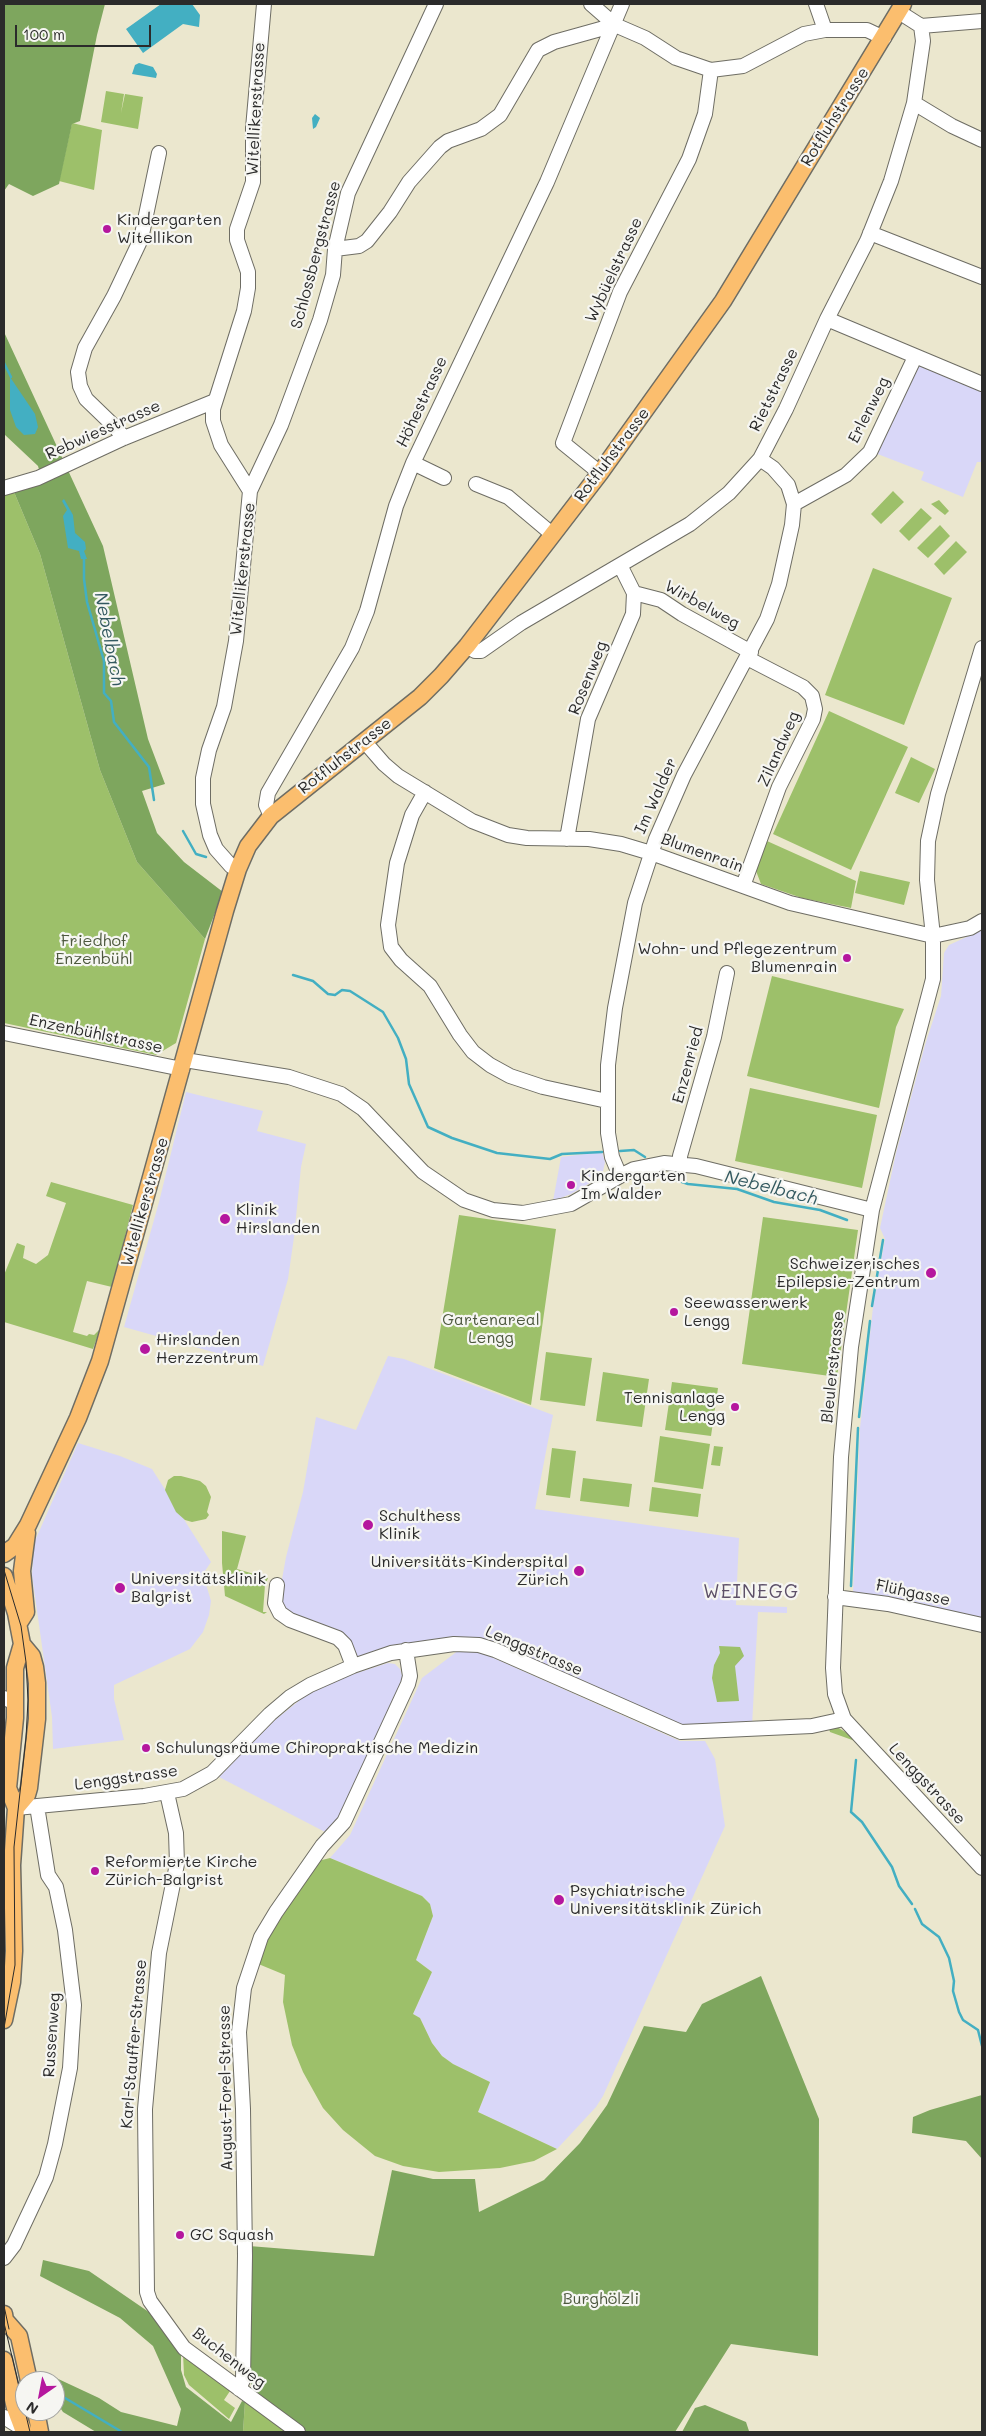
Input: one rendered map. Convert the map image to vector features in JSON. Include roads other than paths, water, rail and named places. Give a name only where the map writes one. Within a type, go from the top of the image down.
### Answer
[{"type":"main road","name":"Rotfluhstrasse","points":[[248,846],[271,816],[420,697],[466,646],[600,473],[736,281],[901,8]]},
{"type":"main road","name":"Witellikerstrasse","points":[[4,1554],[15,1546],[28,1525],[78,1418],[100,1361],[238,869],[248,846]]},
{"type":"main road","name":"Witellikerstrasse","points":[[19,1622],[26,1612],[22,1578],[28,1525]]},
{"type":"main road","points":[[4,1566],[24,1557]]},
{"type":"main road","points":[[4,1576],[19,1622],[22,1644],[15,1668],[10,1700],[8,1788],[16,1808],[12,1865],[14,1958],[12,1982],[4,2020]]},
{"type":"main road","points":[[16,1808],[29,1792],[37,1719],[35,1667],[32,1656],[22,1644]]},
{"type":"main road","points":[[4,2318],[19,2336],[27,2371]]},
{"type":"main road","points":[[4,2360],[15,2408],[24,2431]]},
{"type":"street","name":"Witellikerstrasse","points":[[238,869],[231,866],[216,849],[210,835],[203,804],[203,778],[209,750],[224,708],[236,641],[250,491],[216,432],[213,422],[215,402],[244,311],[248,288],[248,272],[237,240],[237,229],[253,182],[253,128],[264,4]]},
{"type":"street","name":"Schlossbergstrasse","points":[[250,491],[281,425],[320,320],[333,275],[335,249],[348,193],[436,4]]},
{"type":"street","points":[[591,4],[615,25],[645,38],[676,58],[711,70],[726,70],[743,66],[804,34],[825,30],[867,30],[884,38]]},
{"type":"street","name":"Höhestrasse","points":[[271,816],[266,805],[268,793],[352,648],[364,620],[396,506],[413,463],[523,228],[547,182],[615,25],[622,4]]},
{"type":"street","points":[[816,4],[825,30]]},
{"type":"street","points":[[901,8],[921,26],[982,21]]},
{"type":"street","points":[[335,249],[359,246],[366,241],[390,212],[409,182],[440,147],[448,141],[481,130],[500,115],[538,50],[554,42],[615,25]]},
{"type":"street","name":"Rietstrasse","points":[[466,646],[475,651],[481,651],[521,623],[690,524],[729,493],[760,459],[870,233],[891,181],[914,103],[923,41],[921,26]]},
{"type":"street","name":"Wybüelstrasse","points":[[600,473],[564,443],[620,292],[689,159],[705,114],[711,70]]},
{"type":"street","points":[[914,103],[952,126],[982,140]]},
{"type":"street","points":[[124,438],[86,399],[80,386],[78,372],[85,348],[114,296],[141,239],[159,153]]},
{"type":"street","points":[[870,233],[982,277]]},
{"type":"street","points":[[827,319],[982,384]]},
{"type":"street","name":"Erlenweg","points":[[794,504],[846,475],[870,452],[915,357]]},
{"type":"street","name":"Rebwiesstrasse","points":[[4,488],[38,478],[124,438],[215,402]]},
{"type":"street","points":[[760,459],[773,468],[788,484],[794,504]]},
{"type":"street","points":[[413,463],[444,478]]},
{"type":"street","points":[[476,484],[508,497],[552,534]]},
{"type":"street","name":"Im Walder","points":[[620,1176],[609,1142],[606,1101],[615,1008],[635,903],[651,853],[684,775],[767,619],[779,584],[794,504]]},
{"type":"street","points":[[620,565],[634,593]]},
{"type":"street","name":"Wirbelweg","points":[[634,593],[661,600],[749,655]]},
{"type":"street","name":"Rosenweg","points":[[567,838],[588,719],[633,614],[634,593]]},
{"type":"street","name":"Bleulerstrasse","points":[[844,1719],[835,1694],[833,1668],[841,1457],[851,1347],[872,1210],[933,979],[933,936],[926,880],[928,841],[938,794],[982,648]]},
{"type":"street","name":"Zilandweg","points":[[743,886],[779,787],[813,719],[815,708],[812,696],[803,687],[749,655]]},
{"type":"street","name":"Blumenrain","points":[[364,741],[388,769],[472,821],[495,831],[527,838],[567,838],[608,842],[651,853],[790,903],[933,936]]},
{"type":"street","points":[[425,792],[412,814],[397,863],[388,925],[391,947],[401,960],[430,986],[460,1035],[473,1052],[490,1066],[515,1078],[543,1087],[594,1100],[606,1101]]},
{"type":"street","points":[[933,936],[970,928],[982,922]]},
{"type":"street","name":"Enzenried","points":[[680,1163],[680,1156],[714,1037],[726,973]]},
{"type":"street","name":"Enzenbühlstrasse","points":[[4,1033],[183,1064],[289,1077],[341,1094],[363,1109],[423,1172],[464,1200],[493,1210],[523,1213],[571,1204],[620,1176],[645,1166],[680,1163],[872,1210]]},
{"type":"street","points":[[277,1585],[275,1603],[280,1613],[290,1620],[338,1638],[345,1645],[353,1666]]},
{"type":"street","name":"Flühgasse","points":[[835,1598],[888,1604],[982,1625]]},
{"type":"street","name":"Lenggstrasse","points":[[16,1808],[167,1793],[196,1783],[212,1773],[290,1697],[322,1678],[353,1666],[406,1650],[468,1643],[479,1645],[681,1732],[812,1726],[844,1719],[981,1862]]},
{"type":"street","name":"August-Forel-Strasse","points":[[239,2389],[243,2380],[245,2256],[243,2109],[239,2032],[244,1988],[261,1937],[276,1912],[322,1846],[344,1822],[408,1684],[410,1676],[406,1650]]},
{"type":"street","name":"Karl-Stauffer-Strasse","points":[[150,2301],[147,2281],[145,2108],[159,1953],[177,1864],[176,1833],[167,1793]]},
{"type":"street","name":"Russenweg","points":[[4,2258],[14,2245],[46,2177],[55,2144],[70,2068],[74,2005],[65,1930],[56,1887],[48,1875],[37,1806]]},
{"type":"street","name":"Buchenweg","points":[[150,2301],[184,2348],[298,2432]]},
{"type":"street","points":[[4,2417],[24,2431]]},
{"type":"water","points":[[161,4],[192,4],[200,15],[199,27],[183,24],[143,53],[126,29]]},
{"type":"water","points":[[139,63],[153,67],[157,74],[156,78],[132,74],[135,65]]},
{"type":"water","points":[[315,114],[320,118],[313,129],[312,118]]},
{"type":"water","points":[[10,377],[35,414],[38,427],[35,434],[24,435],[16,427],[10,410]]},
{"type":"water","points":[[64,499],[73,515],[75,533],[85,542],[86,549],[84,551],[87,559],[81,559],[79,551],[68,548],[63,516],[67,510],[62,501]]},
{"type":"waterway","name":"Nebelbach","points":[[4,363],[11,377]]},
{"type":"waterway","name":"Nebelbach","points":[[84,559],[87,602],[104,661],[104,693],[111,701],[114,722],[149,767],[154,800]]},
{"type":"waterway","name":"Nebelbach","points":[[183,831],[196,854],[206,857]]},
{"type":"waterway","name":"Nebelbach","points":[[293,975],[313,981],[328,994],[335,995],[342,990],[350,991],[383,1012],[398,1038],[406,1059],[409,1084],[428,1127],[452,1138],[497,1153],[550,1159],[562,1154],[602,1152]]},
{"type":"waterway","name":"Nebelbach","points":[[620,1151],[634,1150],[645,1157]]},
{"type":"waterway","name":"Nebelbach","points":[[661,1172],[670,1178],[688,1184],[737,1189],[774,1202],[820,1210],[847,1220]]},
{"type":"waterway","name":"Nebelbach","points":[[872,1306],[883,1240]]},
{"type":"waterway","name":"Nebelbach","points":[[859,1417],[870,1321]]},
{"type":"waterway","name":"Nebelbach","points":[[851,1586],[858,1428]]},
{"type":"waterway","name":"Nebelbach","points":[[856,1760],[851,1812],[862,1822],[892,1867],[899,1886],[912,1904]]},
{"type":"waterway","name":"Nebelbach","points":[[915,1909],[922,1924],[939,1937],[949,1958],[954,1981],[953,1991],[959,2012],[963,2020],[978,2030],[982,2046]]},
{"type":"waterway","points":[[65,2398],[122,2432]]},
{"type":"tram line","points":[[4,1570],[21,1626],[26,1662],[28,1700],[26,1738],[14,1847],[15,1965],[4,2028]]},
{"type":"tram line","points":[[4,2306],[9,2329]]},
{"type":"tram line","points":[[4,2323],[30,2432]]},
{"type":"place","name":"Kindergarten Witellikon","points":[[107,229]]},
{"type":"place","name":"Wohn- und Pflegezentrum Blumenrain","points":[[847,958]]},
{"type":"place","name":"Kindergarten Im Walder","points":[[571,1185]]},
{"type":"place","name":"Klinik Hirslanden","points":[[225,1219]]},
{"type":"place","name":"Schweizerisches Epilepsie-Zentrum","points":[[931,1273]]},
{"type":"place","name":"Seewasserwerk Lengg","points":[[674,1312]]},
{"type":"place","name":"Hirslanden Herzzentrum","points":[[145,1349]]},
{"type":"place","name":"Tennisanlage Lengg","points":[[735,1407]]},
{"type":"place","name":"Schulthess Klinik","points":[[368,1525]]},
{"type":"place","name":"Universitäts-Kinderspital Zürich","points":[[579,1571]]},
{"type":"place","name":"Universitätsklinik Balgrist","points":[[120,1588]]},
{"type":"place","name":"Schulungsräume Chiropraktische Medizin","points":[[146,1748]]},
{"type":"place","name":"Reformierte Kirche Zürich-Balgrist","points":[[95,1871]]},
{"type":"place","name":"Psychiatrische Universitätsklinik Zürich","points":[[559,1900]]},
{"type":"place","name":"GC Squash","points":[[180,2235]]},
{"type":"district","name":"WEINEGG","points":[[751,1592]]},
{"type":"park label","name":"Friedhof Enzenbühl","points":[[94,950]]},
{"type":"park label","name":"Gartenareal Lengg","points":[[491,1329]]},
{"type":"park label","name":"Burghölzli","points":[[601,2299]]}]
